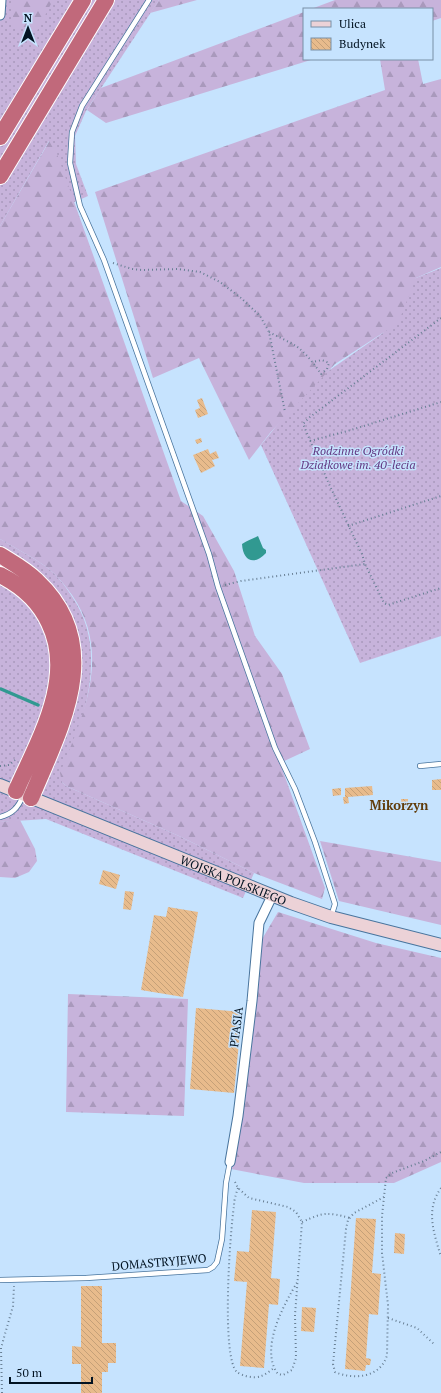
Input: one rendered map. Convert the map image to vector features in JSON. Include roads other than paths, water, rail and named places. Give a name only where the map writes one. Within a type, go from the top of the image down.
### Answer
[{"type":"highway","points":[[0,137],[83,0]]},
{"type":"highway","points":[[0,176],[106,0]]},
{"type":"highway","points":[[0,554],[32,576],[52,597],[61,610],[67,623],[72,642],[74,669],[70,696],[60,726],[24,794]]},
{"type":"highway","points":[[0,575],[18,585],[37,603],[51,627],[58,650],[58,677],[51,706],[24,794]]},
{"type":"street","points":[[0,15],[1,0]]},
{"type":"street","name":"WOJSKA POLSKIEGO","points":[[0,785],[272,896],[331,917],[441,945]]},
{"type":"street","name":"PTASIA","points":[[230,1162],[239,1108],[252,1001],[259,923],[272,896]]},
{"type":"lane","points":[[150,0],[82,106],[72,132],[70,163],[80,206],[104,260],[209,554],[218,587],[275,748],[294,789],[314,842],[335,904],[331,917]]},
{"type":"lane","points":[[420,766],[441,764]]},
{"type":"lane","points":[[0,817],[13,812],[19,805],[24,794]]},
{"type":"lane","name":"DOMASTRYJEWO","points":[[0,1280],[86,1278],[208,1270],[217,1262],[222,1239],[226,1183],[230,1162]]},
{"type":"waterway","points":[[1,689],[38,705]]},
{"type":"district","name":"Mikorzyn","points":[[399,805]]},
{"type":"park label","name":"Rodzinne Ogródki Działkowe im. 40-lecia","points":[[358,457]]}]
